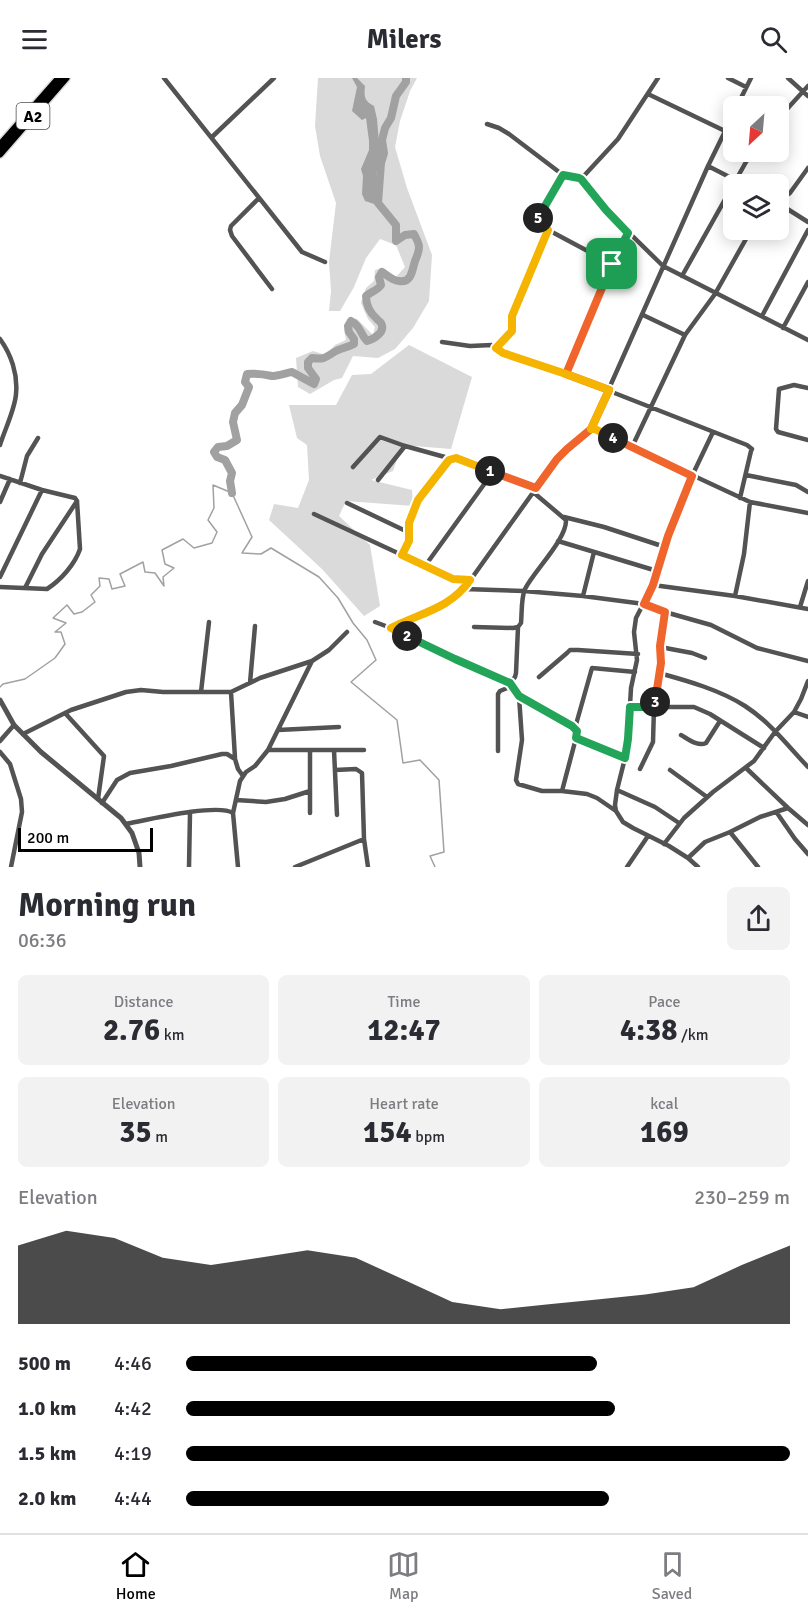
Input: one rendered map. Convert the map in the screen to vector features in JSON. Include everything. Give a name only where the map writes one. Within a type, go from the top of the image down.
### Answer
[{"type":"highway","name":"A2","points":[[0,145],[59,78]]},
{"type":"highway","name":"A2","points":[[0,154],[66,78]]},
{"type":"street","points":[[164,78],[302,252],[325,262]]},
{"type":"street","points":[[169,83],[174,78]]},
{"type":"street","points":[[212,137],[274,78]]},
{"type":"street","points":[[581,179],[618,139],[658,78]]},
{"type":"street","points":[[728,78],[746,87]]},
{"type":"street","points":[[742,96],[751,78]]},
{"type":"street","points":[[788,78],[806,94]]},
{"type":"street","points":[[789,109],[806,94],[808,86]]},
{"type":"street","points":[[648,94],[723,129]]},
{"type":"street","points":[[487,124],[509,134],[563,175],[581,179],[606,210],[663,266],[808,340]]},
{"type":"street","points":[[391,628],[447,603],[464,589],[557,459],[591,429],[723,134]]},
{"type":"street","points":[[708,166],[723,174]]},
{"type":"street","points":[[789,194],[808,168]]},
{"type":"street","points":[[563,175],[537,224],[612,264]]},
{"type":"street","points":[[259,198],[231,226],[230,230],[232,236],[272,289]]},
{"type":"street","points":[[682,276],[723,203]]},
{"type":"street","points":[[789,209],[808,222]]},
{"type":"street","points":[[496,348],[512,331],[512,316],[548,230]]},
{"type":"street","points":[[762,316],[808,230]]},
{"type":"street","points":[[566,374],[612,264],[628,233]]},
{"type":"street","points":[[632,447],[685,335],[715,294],[745,240]]},
{"type":"street","points":[[783,328],[808,282]]},
{"type":"street","points":[[643,315],[685,335]]},
{"type":"street","points":[[0,339],[8,351],[13,366],[16,395],[0,445]]},
{"type":"street","points":[[441,342],[478,347],[492,345],[503,353],[609,390],[747,445],[752,448],[740,498]]},
{"type":"street","points":[[808,388],[794,385],[779,389],[776,429],[778,432],[808,440]]},
{"type":"street","points":[[591,429],[750,502],[808,513]]},
{"type":"street","points":[[698,867],[688,858],[623,822],[615,805],[628,739],[631,688],[638,654],[634,625],[653,585],[692,476],[712,432]]},
{"type":"street","points":[[353,467],[380,437],[452,459],[456,458],[535,490],[567,519],[567,524],[558,541],[524,591],[521,623],[518,627],[516,673],[511,685],[498,694],[498,750]]},
{"type":"street","points":[[20,483],[27,456],[38,438]]},
{"type":"street","points":[[378,480],[405,446]]},
{"type":"street","points":[[402,555],[409,541],[409,523],[418,500],[452,459]]},
{"type":"street","points":[[425,566],[493,472]]},
{"type":"street","points":[[746,475],[796,485],[808,492]]},
{"type":"street","points":[[0,476],[75,498],[80,549],[68,569],[47,590],[0,587]]},
{"type":"street","points":[[0,502],[10,479]]},
{"type":"street","points":[[0,578],[42,490]]},
{"type":"street","points":[[25,588],[42,554],[77,501]]},
{"type":"street","points":[[735,596],[744,554],[750,502]]},
{"type":"street","points":[[347,503],[410,533]]},
{"type":"street","points":[[314,514],[453,579],[470,580]]},
{"type":"street","points":[[562,516],[604,526],[665,547]]},
{"type":"street","points":[[558,541],[657,571]]},
{"type":"street","points":[[583,596],[594,552]]},
{"type":"street","points":[[800,607],[808,581]]},
{"type":"street","points":[[653,585],[808,609]]},
{"type":"street","points":[[464,589],[524,591],[644,604],[711,625],[757,648],[808,660]]},
{"type":"street","points":[[640,769],[653,742],[654,707],[665,612]]},
{"type":"street","points":[[201,692],[209,622]]},
{"type":"street","points":[[375,622],[511,685],[519,696],[575,728]]},
{"type":"street","points":[[250,683],[255,626]]},
{"type":"street","points":[[474,627],[518,627]]},
{"type":"street","points":[[23,734],[71,710],[133,690],[231,692],[260,678],[312,662],[329,650],[347,632]]},
{"type":"street","points":[[660,646],[705,658]]},
{"type":"street","points":[[539,677],[570,650],[638,654]]},
{"type":"street","points":[[238,867],[233,813],[243,776],[259,762],[268,750],[312,662]]},
{"type":"street","points":[[562,791],[576,738],[575,728],[592,668],[635,672]]},
{"type":"street","points":[[659,673],[694,683],[745,706],[770,726],[808,767]]},
{"type":"street","points":[[664,844],[679,823],[746,768],[764,748],[794,712],[808,681]]},
{"type":"street","points":[[231,692],[235,759],[243,776]]},
{"type":"street","points":[[519,696],[522,740],[516,780],[518,784],[542,792],[562,791],[586,794],[597,798],[616,811]]},
{"type":"street","points":[[0,700],[14,725],[41,752],[121,818],[132,833],[139,853],[140,867]]},
{"type":"street","points":[[630,707],[694,707],[764,748]]},
{"type":"street","points":[[794,712],[808,717]]},
{"type":"street","points":[[65,713],[104,756],[100,801]]},
{"type":"street","points":[[681,735],[703,744],[720,721]]},
{"type":"street","points":[[0,741],[14,725]]},
{"type":"street","points":[[278,730],[339,727]]},
{"type":"street","points":[[576,738],[625,758]]},
{"type":"street","points":[[268,750],[364,750]]},
{"type":"street","points":[[310,750],[310,813]]},
{"type":"street","points":[[334,750],[337,815]]},
{"type":"street","points":[[0,752],[10,764],[21,799],[22,812],[11,867]]},
{"type":"street","points":[[100,801],[117,780],[130,773],[222,754],[235,759]]},
{"type":"street","points":[[746,768],[808,825]]},
{"type":"street","points":[[335,771],[356,769],[362,773],[364,839],[368,867]]},
{"type":"street","points":[[670,770],[707,798]]},
{"type":"street","points":[[617,790],[655,807],[679,823]]},
{"type":"street","points":[[236,800],[267,802],[310,791]]},
{"type":"street","points":[[688,858],[705,842],[760,817],[788,808]]},
{"type":"street","points":[[126,824],[219,810],[233,813]]},
{"type":"street","points":[[189,867],[190,813]]},
{"type":"street","points":[[777,813],[808,854]]},
{"type":"street","points":[[730,832],[758,867]]},
{"type":"street","points":[[627,867],[648,836]]},
{"type":"street","points":[[295,867],[364,839]]},
{"type":"shaded area","points":[[318,78],[417,78],[400,121],[395,147],[407,188],[432,255],[429,301],[413,328],[395,349],[378,358],[353,356],[342,378],[310,394],[298,387],[296,358],[313,351],[326,355],[335,345],[346,340],[344,330],[348,318],[357,319],[373,335],[375,327],[368,319],[361,303],[366,288],[374,281],[375,270],[382,268],[396,277],[405,267],[396,245],[380,239],[366,258],[354,287],[340,311],[329,311],[331,291],[329,262],[336,203],[320,156],[315,126]]},
{"type":"shaded area","points":[[352,78],[357,78],[365,86],[365,98],[374,106],[377,119],[382,154],[376,174],[377,205],[365,201],[362,194],[361,169],[369,150],[369,141],[366,118],[362,120],[352,111],[357,87]]},
{"type":"shaded area","points":[[409,345],[472,377],[451,449],[402,445],[393,471],[371,480],[412,490],[413,506],[346,501],[339,516],[370,545],[380,606],[364,616],[322,569],[269,520],[274,504],[298,508],[309,480],[307,445],[297,438],[289,405],[336,405],[352,375],[371,374]]},
{"type":"waterway","points":[[232,493],[230,481],[232,473],[225,460],[217,457],[214,452],[218,447],[227,446],[237,440],[233,422],[235,413],[242,405],[249,387],[245,382],[247,374],[272,376],[292,372],[314,384],[316,379],[308,368],[308,362],[312,358],[324,358],[354,344],[348,326],[351,321],[357,325],[367,341],[381,332],[381,323],[370,311],[366,296],[381,285],[379,277],[382,272],[399,281],[407,280],[411,275],[419,251],[417,240],[414,234],[405,235],[396,241],[396,225],[378,203],[384,153],[382,140],[391,118],[396,96],[406,82],[406,78]]},
{"type":"waterway","points":[[0,687],[3,684],[25,679],[55,658],[65,644],[61,632],[55,632],[66,623],[53,618],[67,605],[74,614],[82,612],[95,602],[91,595],[100,586],[99,578],[109,579],[112,589],[125,586],[120,574],[143,562],[145,572],[155,573],[164,586],[163,577],[174,568],[165,564],[162,550],[183,539],[194,548],[212,543],[217,532],[208,520],[214,508],[213,485],[232,493],[252,537],[242,553],[261,554],[271,548],[319,577],[338,598],[353,623],[367,640],[376,660],[351,682],[397,720],[403,763],[420,760],[439,780],[444,852],[430,856],[435,867]]},
{"type":"route","points":[[612,264],[566,374],[609,390],[591,429],[557,459],[536,488],[456,458],[449,460],[418,500],[409,523],[409,541],[402,555],[453,579],[470,580],[464,589],[447,603],[391,628],[510,683],[519,696],[575,728],[576,738],[625,758],[630,707],[654,707],[661,663],[660,646],[665,612],[644,604],[692,476],[591,429],[609,390],[503,353],[496,348],[512,331],[512,316],[548,230],[537,224],[537,221],[563,175],[581,179],[628,233],[612,264]]}]
